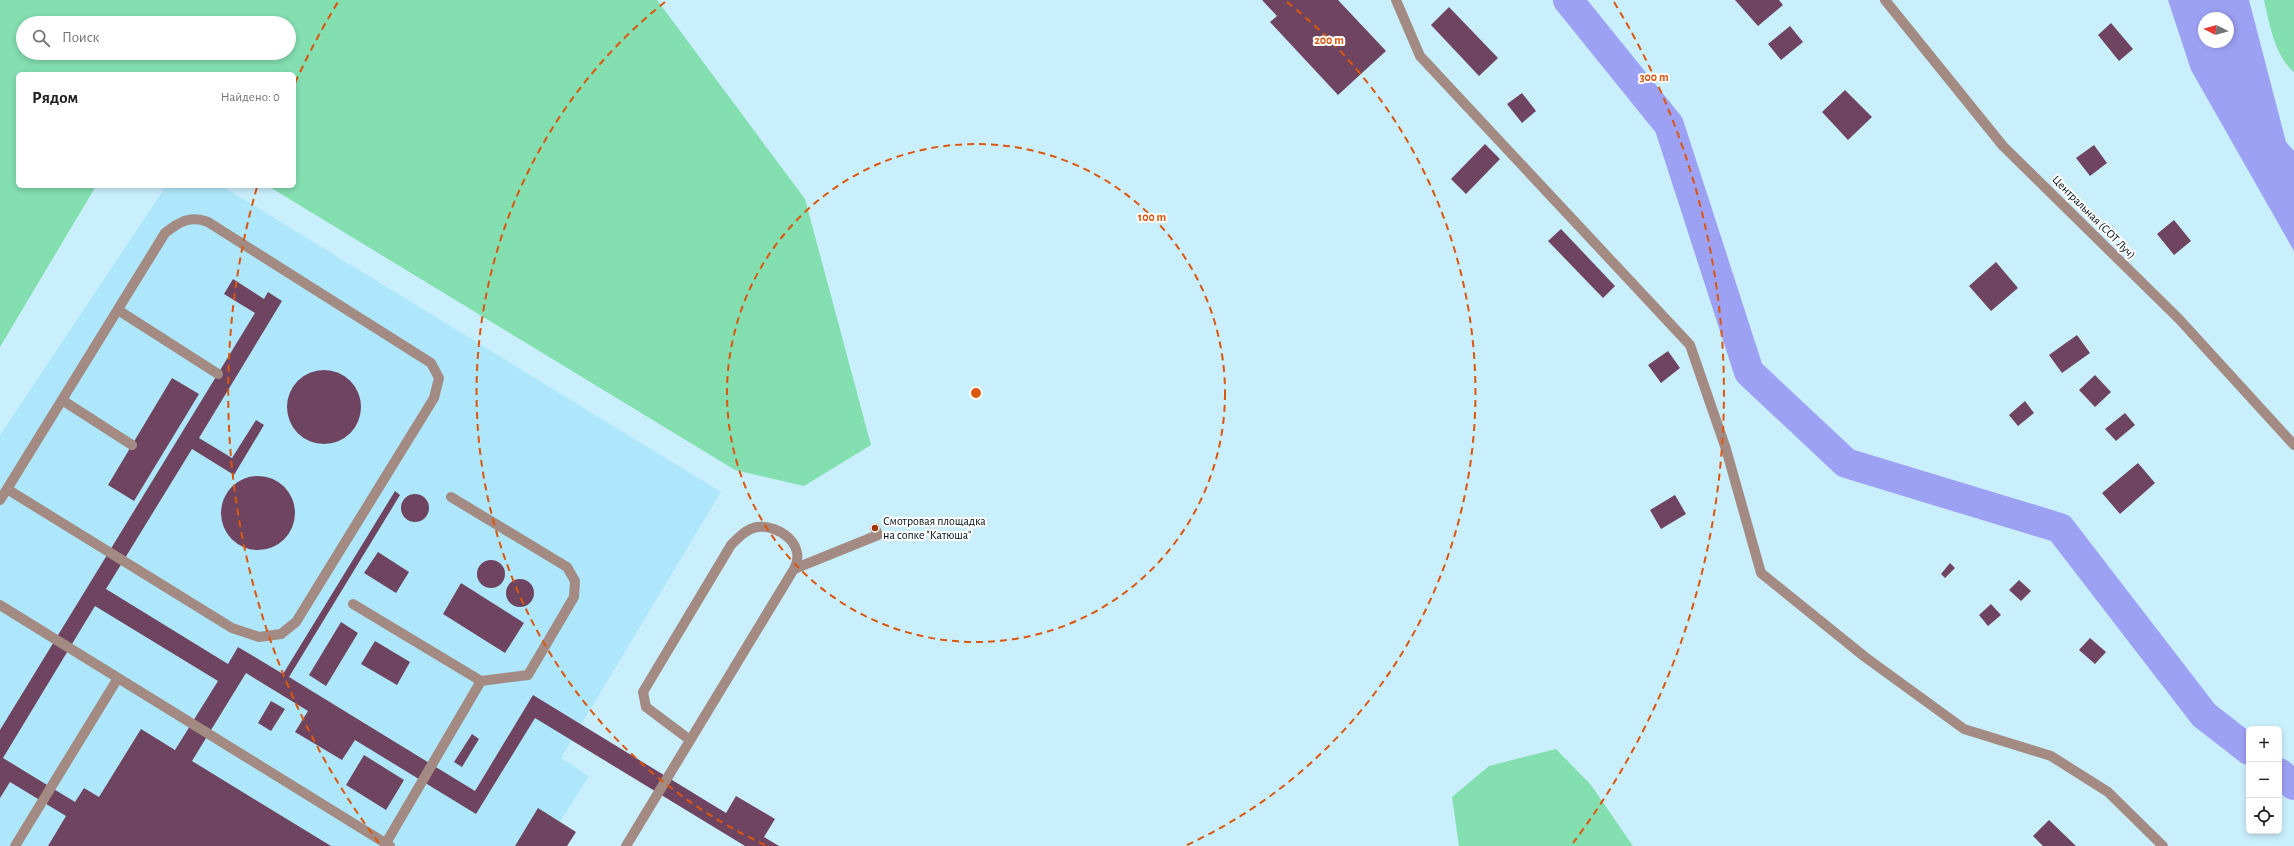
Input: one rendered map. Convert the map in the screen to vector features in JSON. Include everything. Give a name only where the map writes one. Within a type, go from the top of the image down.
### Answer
[{"type":"street","points":[[1396,0],[1420,56],[1690,345],[1726,449],[1761,573],[1865,657],[1964,729],[2051,756],[2108,792],[2163,846]]},
{"type":"street","name":"Центральная (СОТ Луч)","points":[[1885,0],[2003,146],[2179,319],[2294,445]]},
{"type":"street","points":[[0,500],[165,233],[181,220],[197,218],[208,222],[431,363],[439,378],[434,398],[296,622],[281,634],[259,637],[232,628],[7,489]]},
{"type":"street","points":[[118,310],[218,374]]},
{"type":"street","points":[[62,400],[132,445]]},
{"type":"street","points":[[353,604],[481,680],[528,675],[574,597],[575,581],[567,567],[451,497]]},
{"type":"street","points":[[626,846],[794,569],[797,551],[789,536],[774,529],[756,527],[744,533],[731,545],[643,692],[646,708],[690,740]]},
{"type":"street","points":[[794,569],[878,535],[875,528]]},
{"type":"street","points":[[0,605],[388,845],[481,680]]},
{"type":"street","points":[[15,846],[118,678]]},
{"type":"shaded area","points":[[165,188],[225,188],[721,492],[561,758],[589,776],[560,822],[567,846],[0,846],[0,435]]},
{"type":"green space","points":[[0,0],[657,0],[805,199],[871,445],[804,486],[735,470],[271,188],[296,188],[296,72],[16,72],[16,188],[95,188],[0,347]]},
{"type":"green space","points":[[2264,0],[2294,0],[2294,72],[2287,66],[2277,48]]},
{"type":"green space","points":[[1556,749],[1591,785],[1633,846],[1459,846],[1452,797],[1489,766]]},
{"type":"water","points":[[2168,0],[2249,0],[2286,142],[2294,151],[2294,251],[2191,70]]},
{"type":"building","points":[[1262,0],[1338,0],[1386,51],[1338,95],[1270,22],[1277,16]]},
{"type":"building","points":[[1735,0],[1779,0],[1783,5],[1758,26]]},
{"type":"building","points":[[1449,7],[1498,58],[1479,76],[1431,25]]},
{"type":"building","points":[[2111,23],[2133,49],[2119,61],[2098,35]]},
{"type":"building","points":[[1790,26],[1803,42],[1781,60],[1768,44]]},
{"type":"building","points":[[1845,90],[1872,117],[1848,140],[1822,112]]},
{"type":"building","points":[[1522,93],[1536,111],[1522,123],[1507,104]]},
{"type":"building","points":[[1485,144],[1500,159],[1466,194],[1451,179]]},
{"type":"building","points":[[2094,145],[2107,163],[2090,176],[2076,158]]},
{"type":"building","points":[[2174,220],[2191,241],[2174,255],[2157,234]]},
{"type":"building","points":[[1561,229],[1615,286],[1603,298],[1548,241]]},
{"type":"building","points":[[1996,262],[2018,288],[1991,311],[1969,286]]},
{"type":"building","points":[[233,279],[264,299],[268,292],[282,301],[199,438],[232,458],[256,420],[264,425],[234,475],[192,449],[106,589],[228,664],[238,647],[283,674],[395,491],[400,495],[289,677],[475,791],[533,695],[726,813],[736,796],[775,819],[764,837],[779,846],[745,846],[535,718],[476,814],[355,740],[342,760],[295,732],[308,711],[246,673],[192,761],[331,846],[48,846],[66,816],[10,782],[0,798],[0,730],[255,313],[224,294]],"holes":[[[95,606],[218,681],[175,750],[141,729],[99,797],[84,788],[75,802],[3,758]]]},
{"type":"building","points":[[2077,335],[2090,353],[2062,373],[2049,355]]},
{"type":"building","points":[[1668,351],[1680,368],[1661,383],[1648,365]]},
{"type":"building","points":[[324,370],[338,373],[350,381],[358,393],[361,407],[358,421],[350,433],[338,441],[324,444],[310,441],[298,433],[290,421],[287,407],[290,393],[298,381],[310,373]]},
{"type":"building","points":[[2095,375],[2111,392],[2095,407],[2079,390]]},
{"type":"building","points":[[172,378],[199,394],[134,501],[108,485]]},
{"type":"building","points":[[2025,401],[2034,413],[2018,426],[2009,415]]},
{"type":"building","points":[[2125,413],[2135,425],[2116,441],[2105,429]]},
{"type":"building","points":[[2138,463],[2155,483],[2120,514],[2102,493]]},
{"type":"building","points":[[258,476],[272,479],[284,487],[292,499],[295,513],[292,527],[284,539],[272,547],[258,550],[244,547],[232,539],[224,527],[221,513],[224,499],[232,487],[244,479]]},
{"type":"building","points":[[415,494],[425,498],[429,508],[425,518],[415,522],[405,518],[401,508],[405,498]]},
{"type":"building","points":[[1675,495],[1686,514],[1661,529],[1650,510]]},
{"type":"building","points":[[378,552],[409,572],[396,593],[364,573]]},
{"type":"building","points":[[491,560],[501,564],[505,574],[501,584],[491,588],[481,584],[477,574],[481,564]]},
{"type":"building","points":[[1950,563],[1955,568],[1945,578],[1941,574]]},
{"type":"building","points":[[520,579],[530,583],[534,593],[530,603],[520,607],[510,603],[506,593],[510,583]]},
{"type":"building","points":[[2019,580],[2031,591],[2021,601],[2009,590]]},
{"type":"building","points":[[461,583],[524,623],[505,653],[443,614]]},
{"type":"building","points":[[1991,604],[2001,615],[1988,626],[1979,615]]},
{"type":"building","points":[[341,622],[358,633],[326,686],[309,675]]},
{"type":"building","points":[[2090,638],[2106,652],[2095,664],[2079,650]]},
{"type":"building","points":[[375,641],[410,662],[397,685],[361,664]]},
{"type":"building","points":[[271,701],[285,709],[271,731],[258,723]]},
{"type":"building","points":[[472,734],[479,739],[462,767],[454,762]]},
{"type":"building","points":[[364,755],[404,780],[386,810],[346,785]]},
{"type":"building","points":[[538,808],[576,832],[567,846],[515,846]]},
{"type":"building","points":[[2049,820],[2076,846],[2043,846],[2033,836]]},
{"type":"waterway","points":[[1568,0],[1669,125],[1749,372],[1846,463],[2060,528],[2204,715],[2246,748]]},
{"type":"waterway","points":[[2282,775],[2294,785]]},
{"type":"place","name":"Смотровая площадка на сопке \"Катюша\"","points":[[875,528]]}]
